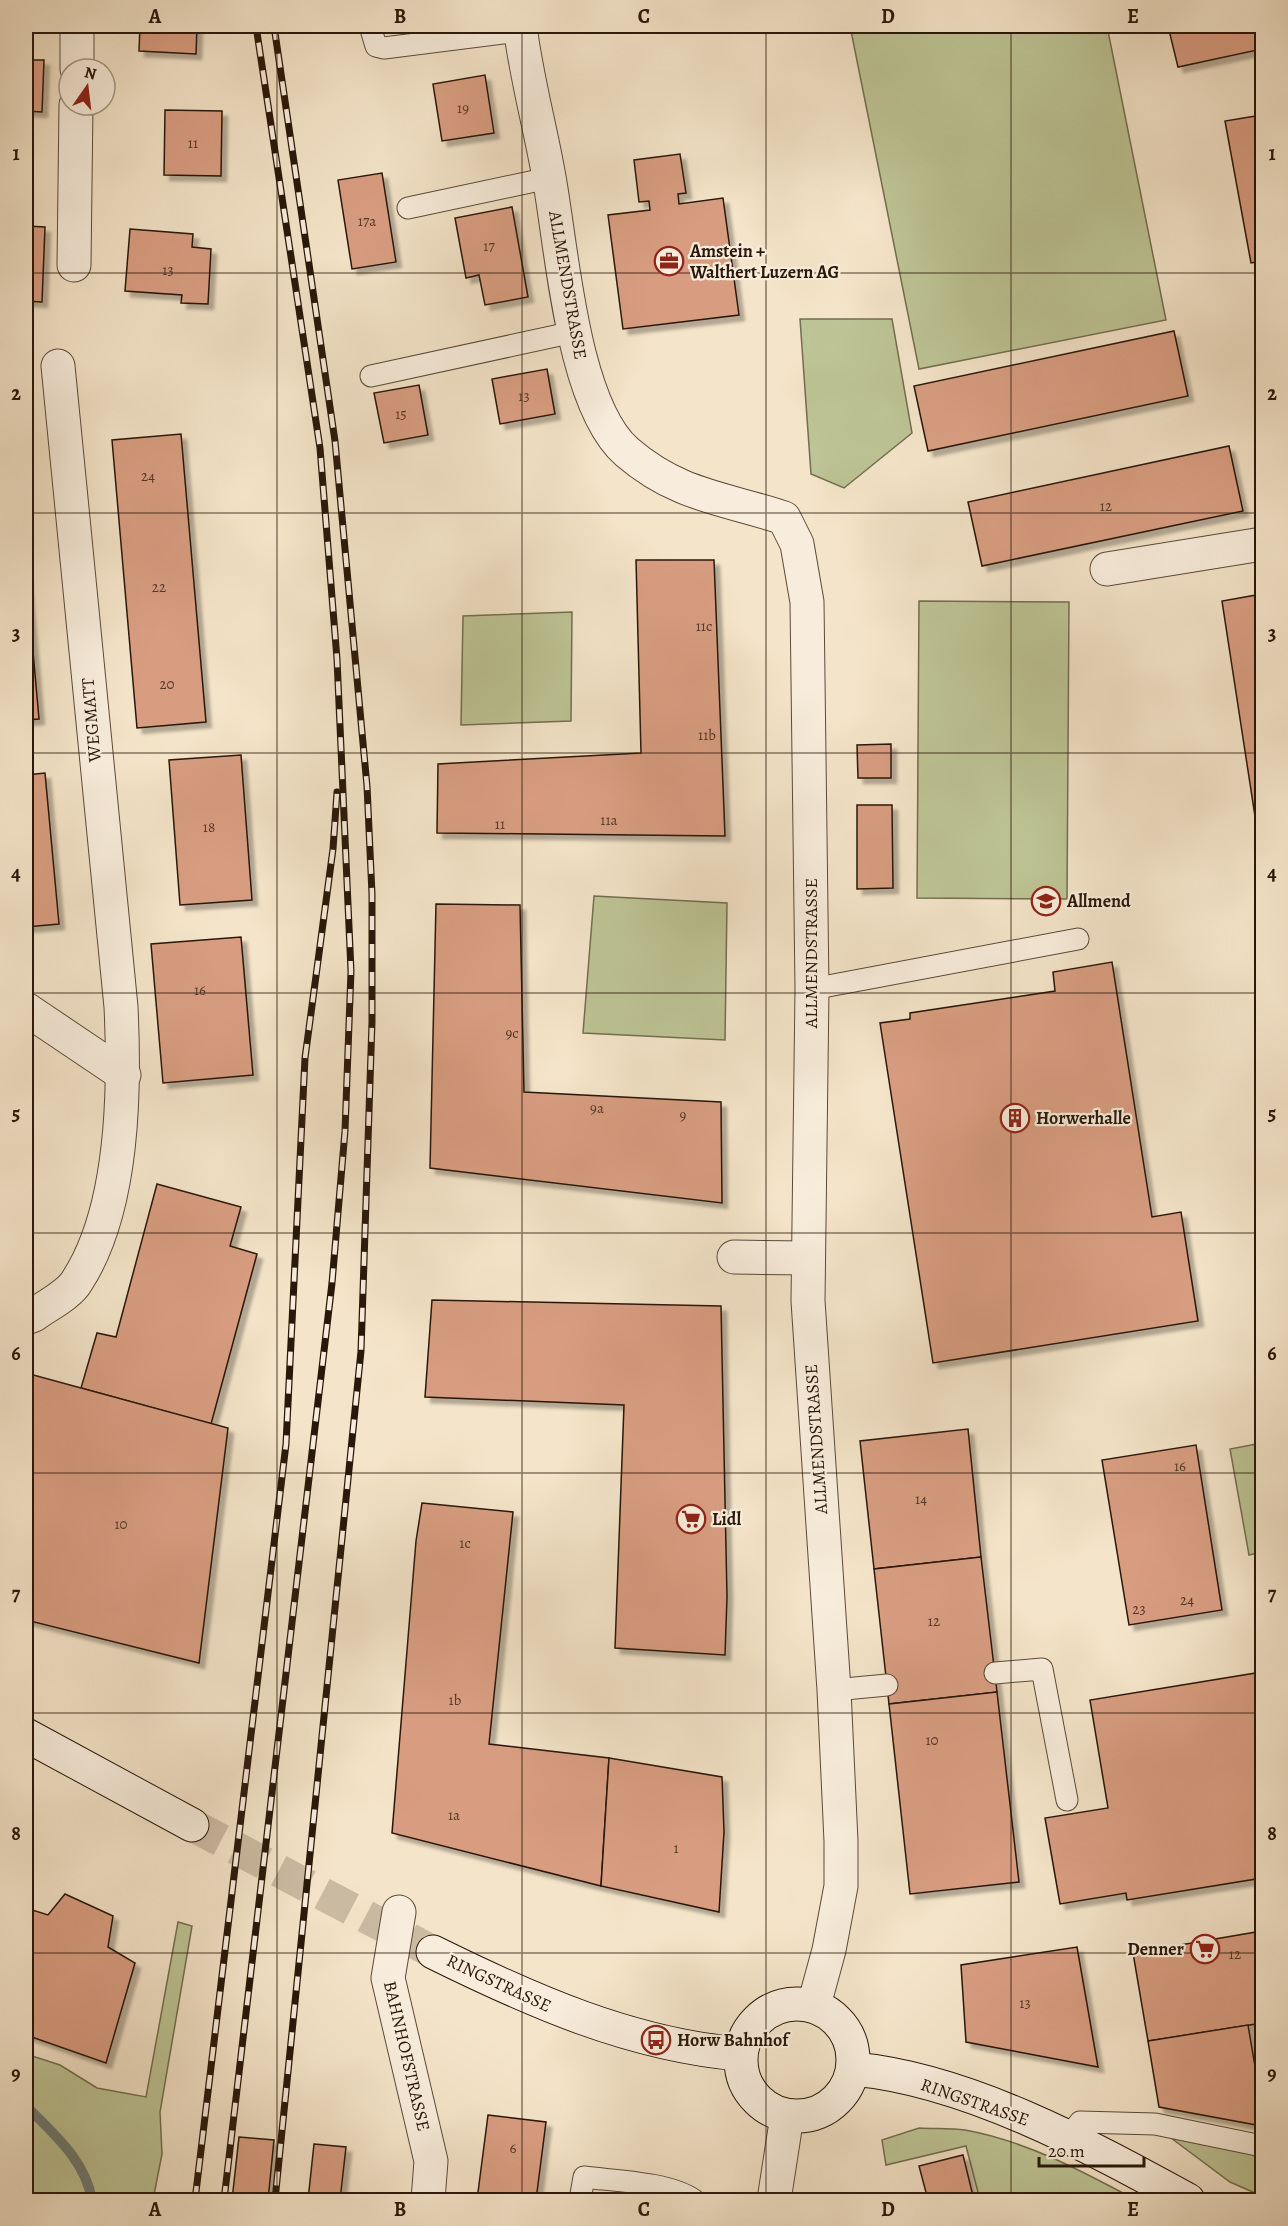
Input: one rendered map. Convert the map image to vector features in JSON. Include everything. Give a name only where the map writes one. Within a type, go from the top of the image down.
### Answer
[{"type":"street","points":[[77,26],[77,57]]},
{"type":"street","name":"ALLMENDSTRASSE","points":[[520,28],[549,178],[574,332],[582,363],[609,431],[627,451],[680,487],[784,518],[797,544],[807,602],[812,989],[808,1258],[810,1357],[834,1690],[841,1886],[814,2005]]},
{"type":"street","points":[[74,265],[76,117]]},
{"type":"street","name":"WEGMATT","points":[[26,1318],[34,1315],[76,1284],[98,1241],[111,1188],[124,1075],[121,1007],[58,366]]},
{"type":"street","points":[[1107,569],[1263,544]]},
{"type":"street","points":[[26,1010],[124,1075]]},
{"type":"street","points":[[734,1257],[808,1258]]},
{"type":"street","points":[[26,1735],[192,1825]]},
{"type":"street","name":"BAHNHOFSTRASSE","points":[[399,1912],[388,1978],[431,2161],[428,2200]]},
{"type":"street","name":"RINGSTRASSE","points":[[433,1952],[504,1988],[575,2017],[656,2040],[740,2054]]},
{"type":"street","points":[[794,2002],[814,2005],[836,2018],[845,2029],[851,2042],[853,2068],[847,2085],[837,2100],[823,2110],[806,2115],[787,2115],[764,2106],[755,2098],[745,2083],[740,2054],[748,2030],[760,2016],[776,2007],[794,2002]]},
{"type":"street","name":"RINGSTRASSE","points":[[853,2068],[942,2087],[1069,2136],[1188,2200]]},
{"type":"street","points":[[774,2200],[787,2115]]},
{"type":"lane","points":[[370,26],[376,46],[384,48],[520,28]]},
{"type":"lane","points":[[408,208],[549,178]]},
{"type":"lane","points":[[370,376],[574,332]]},
{"type":"lane","points":[[812,989],[1078,939]]},
{"type":"lane","points":[[995,1673],[1042,1668],[1067,1800]]},
{"type":"lane","points":[[834,1690],[887,1685]]},
{"type":"lane","points":[[1069,2136],[1080,2122],[1155,2124],[1263,2146]]},
{"type":"lane","points":[[580,2200],[584,2177],[644,2184],[688,2196],[694,2200]]},
{"type":"green space","points":[[850,26],[1107,26],[1166,320],[919,369]]},
{"type":"green space","points":[[800,319],[892,319],[912,433],[844,488],[811,474]]},
{"type":"green space","points":[[919,601],[1069,602],[1067,899],[917,898]]},
{"type":"green space","points":[[572,612],[571,721],[461,725],[463,616]]},
{"type":"green space","points":[[594,896],[727,903],[725,1040],[583,1033]]},
{"type":"green space","points":[[1262,1443],[1262,1552],[1249,1555],[1230,1449]]},
{"type":"green space","points":[[178,1922],[192,1926],[160,2112],[162,2154],[153,2200],[26,2200],[26,2054],[60,2065],[97,2088],[146,2097]]},
{"type":"green space","points":[[919,2128],[965,2130],[1032,2149],[1136,2200],[980,2200],[966,2146],[886,2165],[882,2140]]},
{"type":"green space","points":[[1171,2138],[1262,2156],[1262,2196],[1230,2182]]},
{"type":"building","points":[[140,26],[197,26],[196,54],[139,51]]},
{"type":"building","points":[[1168,26],[1262,26],[1262,49],[1178,67]]},
{"type":"building","points":[[26,60],[44,60],[42,112],[26,111]]},
{"type":"building","points":[[485,75],[494,133],[442,141],[433,84]]},
{"type":"building","points":[[165,110],[222,111],[221,176],[164,175]]},
{"type":"building","points":[[1262,115],[1262,261],[1251,263],[1225,121]]},
{"type":"building","points":[[680,154],[686,193],[678,194],[679,204],[723,198],[739,315],[623,329],[608,215],[650,210],[649,201],[639,202],[634,160]]},
{"type":"building","points":[[382,173],[396,262],[352,269],[338,180]]},
{"type":"building","points":[[512,207],[528,297],[485,305],[479,275],[466,278],[455,218]]},
{"type":"building","points":[[26,226],[45,227],[42,302],[26,301]]},
{"type":"building","points":[[130,229],[193,234],[192,247],[211,249],[208,304],[181,303],[182,295],[125,291]]},
{"type":"building","points":[[1174,331],[1188,396],[928,451],[914,386]]},
{"type":"building","points":[[547,369],[555,414],[500,424],[492,379]]},
{"type":"building","points":[[419,385],[428,435],[384,443],[374,393]]},
{"type":"building","points":[[181,434],[206,722],[137,728],[112,440]]},
{"type":"building","points":[[1229,446],[1243,511],[982,566],[968,502]]},
{"type":"building","points":[[636,560],[714,560],[725,836],[437,833],[438,764],[641,753]]},
{"type":"building","points":[[26,572],[39,719],[26,720]]},
{"type":"building","points":[[1262,594],[1262,862],[1222,601]]},
{"type":"building","points":[[891,744],[891,778],[858,778],[857,745]]},
{"type":"building","points":[[241,755],[252,900],[180,905],[169,760]]},
{"type":"building","points":[[45,773],[59,924],[26,927],[26,775]]},
{"type":"building","points":[[857,805],[892,805],[893,888],[857,889]]},
{"type":"building","points":[[436,904],[520,905],[524,1092],[721,1102],[722,1203],[430,1168]]},
{"type":"building","points":[[241,937],[253,1075],[163,1083],[151,944]]},
{"type":"building","name":"Horwerhalle","points":[[1112,962],[1152,1217],[1181,1212],[1198,1321],[933,1363],[880,1023],[910,1019],[910,1013],[1055,991],[1053,972]]},
{"type":"building","points":[[157,1184],[241,1207],[230,1246],[257,1254],[211,1424],[81,1388],[97,1333],[116,1337]]},
{"type":"building","points":[[432,1300],[721,1306],[727,1597],[725,1655],[615,1648],[624,1405],[425,1397]]},
{"type":"building","points":[[26,1373],[228,1428],[199,1663],[26,1620]]},
{"type":"building","points":[[968,1429],[981,1557],[874,1569],[860,1441]]},
{"type":"building","points":[[1196,1445],[1222,1610],[1129,1625],[1102,1460]]},
{"type":"building","points":[[422,1503],[513,1512],[489,1744],[609,1758],[601,1886],[392,1833],[416,1541]]},
{"type":"building","points":[[981,1557],[997,1692],[889,1704],[874,1569]]},
{"type":"building","points":[[1262,1672],[1262,1878],[1127,1900],[1126,1893],[1060,1904],[1045,1818],[1108,1808],[1090,1700]]},
{"type":"building","points":[[997,1692],[1019,1882],[910,1894],[889,1704]]},
{"type":"building","points":[[609,1758],[722,1777],[724,1832],[719,1912],[601,1886]]},
{"type":"building","points":[[65,1894],[113,1916],[108,1947],[135,1963],[106,2063],[26,2035],[26,1908],[48,1915]]},
{"type":"building","points":[[1262,1931],[1262,2023],[1148,2041],[1133,1953]]},
{"type":"building","points":[[1077,1947],[1098,2067],[966,2042],[961,1965]]},
{"type":"building","points":[[1248,2025],[1262,2108],[1262,2126],[1159,2107],[1148,2041]]},
{"type":"building","points":[[488,2115],[546,2122],[536,2200],[477,2200]]},
{"type":"building","points":[[239,2137],[274,2140],[268,2200],[232,2200]]},
{"type":"building","points":[[314,2144],[346,2147],[340,2200],[308,2200]]},
{"type":"building","points":[[963,2155],[974,2200],[928,2200],[919,2166]]},
{"type":"waterway","points":[[26,2106],[67,2148],[83,2172],[92,2200]]},
{"type":"tunnel","points":[[192,1825],[433,1952]]},
{"type":"railway","points":[[224,2200],[332,1283],[345,1131],[351,971],[337,659],[320,448],[256,26]]},
{"type":"railway","points":[[274,26],[335,441],[367,786],[372,894],[372,1022],[361,1351],[275,2200]]},
{"type":"railway","points":[[195,2200],[286,1444],[305,1058],[333,849],[337,792]]},
{"type":"place","name":"Amstein + Walthert Luzern AG","points":[[669,261]]},
{"type":"place","name":"Allmend","points":[[1046,901]]},
{"type":"place","name":"Horwerhalle","points":[[1015,1118]]},
{"type":"place","name":"Lidl","points":[[691,1519]]},
{"type":"place","name":"Denner","points":[[1205,1949]]},
{"type":"place","name":"Horw Bahnhof","points":[[656,2040]]}]
